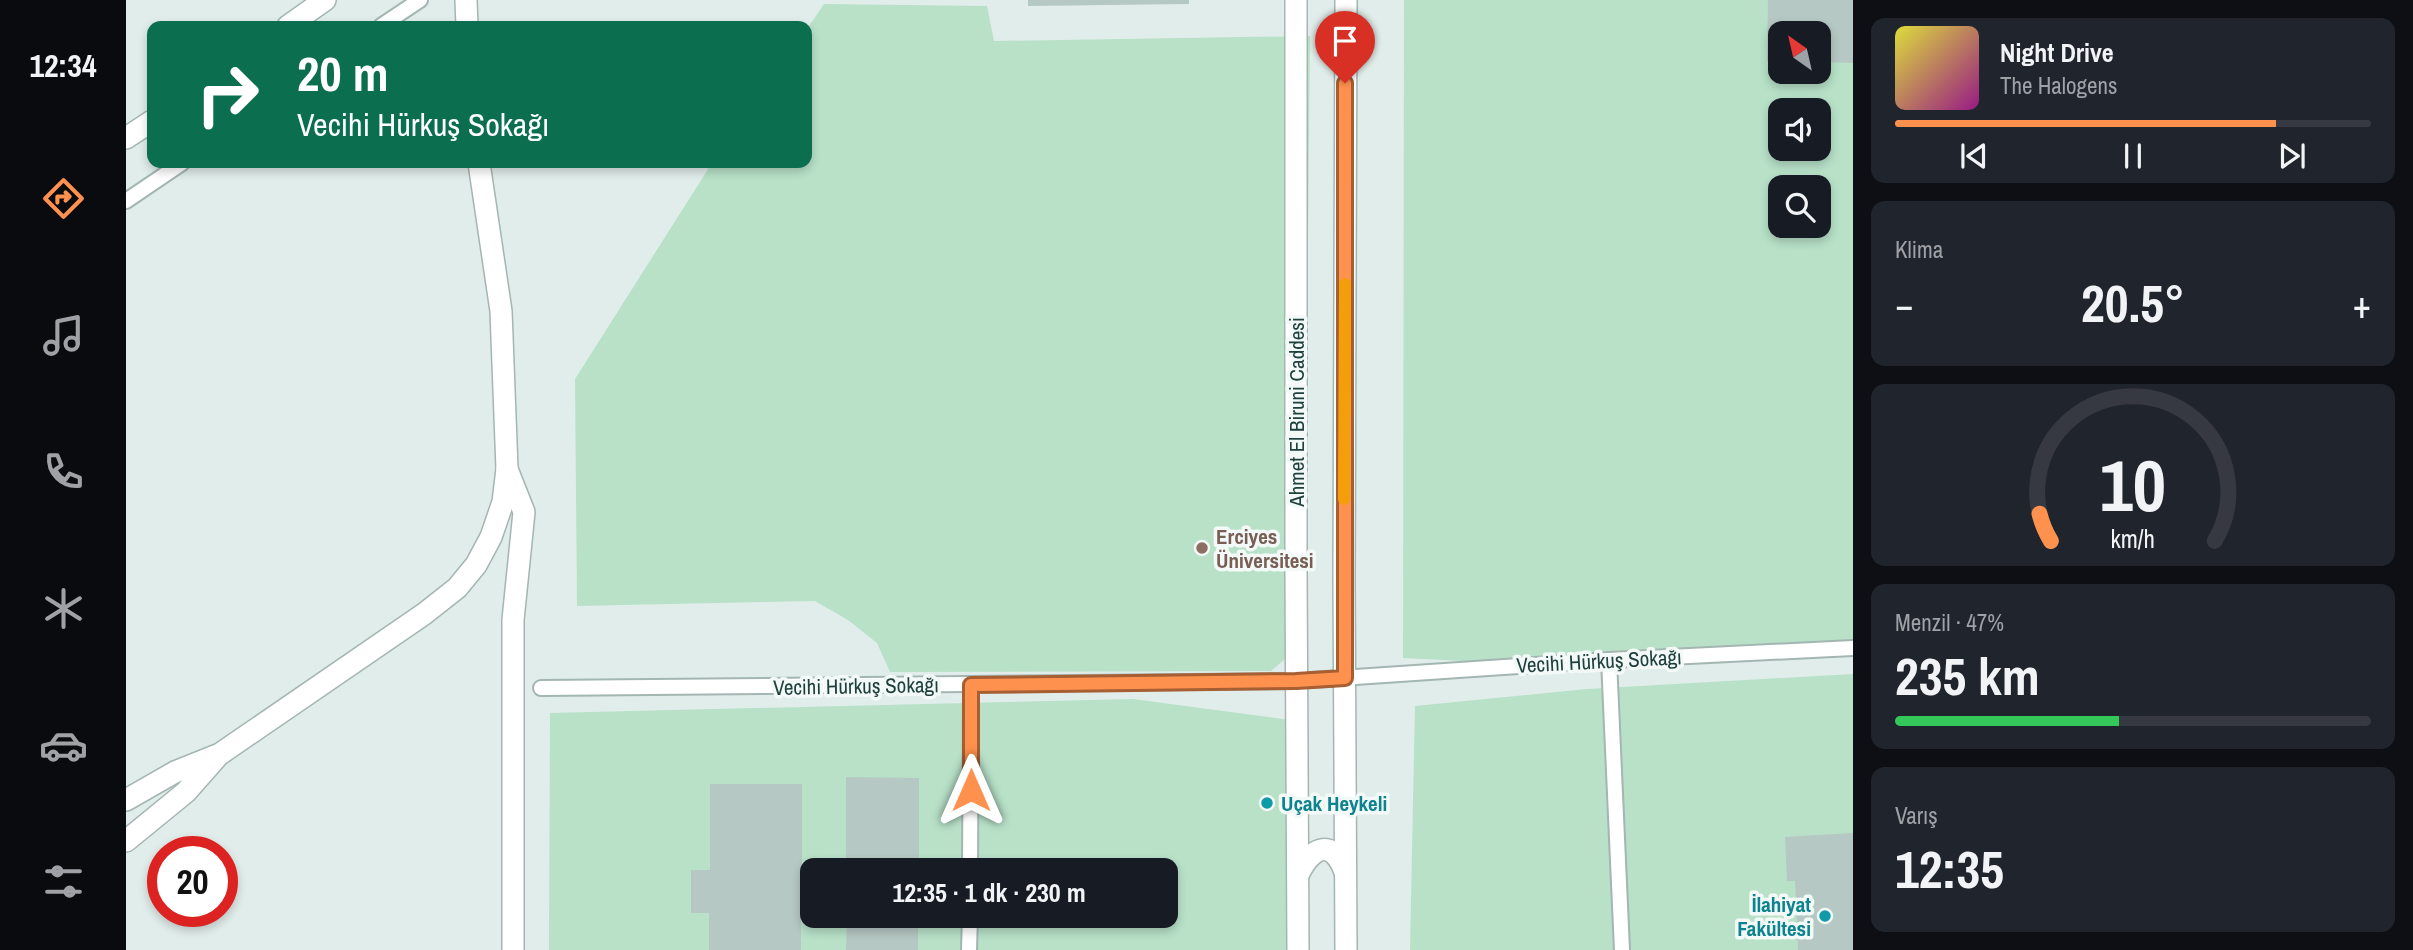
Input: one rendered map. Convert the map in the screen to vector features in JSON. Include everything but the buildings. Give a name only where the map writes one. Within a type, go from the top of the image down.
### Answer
[{"type":"street","points":[[295,21],[325,0]]},
{"type":"street","points":[[466,0],[467,21]]},
{"type":"street","name":"Ahmet El Biruni Caddesi","points":[[1296,0],[1298,950]]},
{"type":"street","points":[[1346,0],[1346,950]]},
{"type":"street","points":[[126,138],[147,124]]},
{"type":"street","points":[[126,800],[175,772],[220,754],[415,620],[457,588],[475,565],[491,537],[503,502],[507,469],[502,311],[480,168]]},
{"type":"street","points":[[507,469],[524,512],[513,620],[513,950]]},
{"type":"street","points":[[126,841],[186,792],[220,754]]},
{"type":"street","points":[[1299,873],[1313,852],[1323,849],[1332,852],[1341,860],[1346,874]]},
{"type":"lane","points":[[388,21],[419,0]]},
{"type":"lane","points":[[126,201],[175,168]]},
{"type":"lane","name":"Vecihi Hürkuş Sokağı","points":[[541,688],[1296,681],[1609,660],[1853,648]]},
{"type":"lane","points":[[1609,660],[1622,950]]},
{"type":"lane","points":[[970,858],[971,685]]},
{"type":"lane","points":[[969,950],[970,928]]},
{"type":"green space","points":[[1404,0],[1853,0],[1853,642],[1502,663],[1403,658]]},
{"type":"green space","points":[[824,4],[987,6],[994,41],[1310,36],[1304,643],[1271,671],[890,672],[877,643],[848,620],[815,601],[577,606],[575,379],[709,168],[812,168],[812,22]]},
{"type":"green space","points":[[1853,674],[1853,950],[1410,950],[1415,706],[1587,689]]},
{"type":"green space","points":[[1133,699],[1290,720],[1305,740],[1310,950],[549,950],[550,713]]},
{"type":"slow traffic","points":[[1344,499],[1345,284]]},
{"type":"place","name":"Erciyes Üniversitesi","points":[[1202,548]]},
{"type":"place","name":"Uçak Heykeli","points":[[1267,803]]},
{"type":"place","name":"İlahiyat Fakültesi","points":[[1825,916]]},
{"type":"route","points":[[971,790],[971,685],[1345,678],[1345,83]]}]
